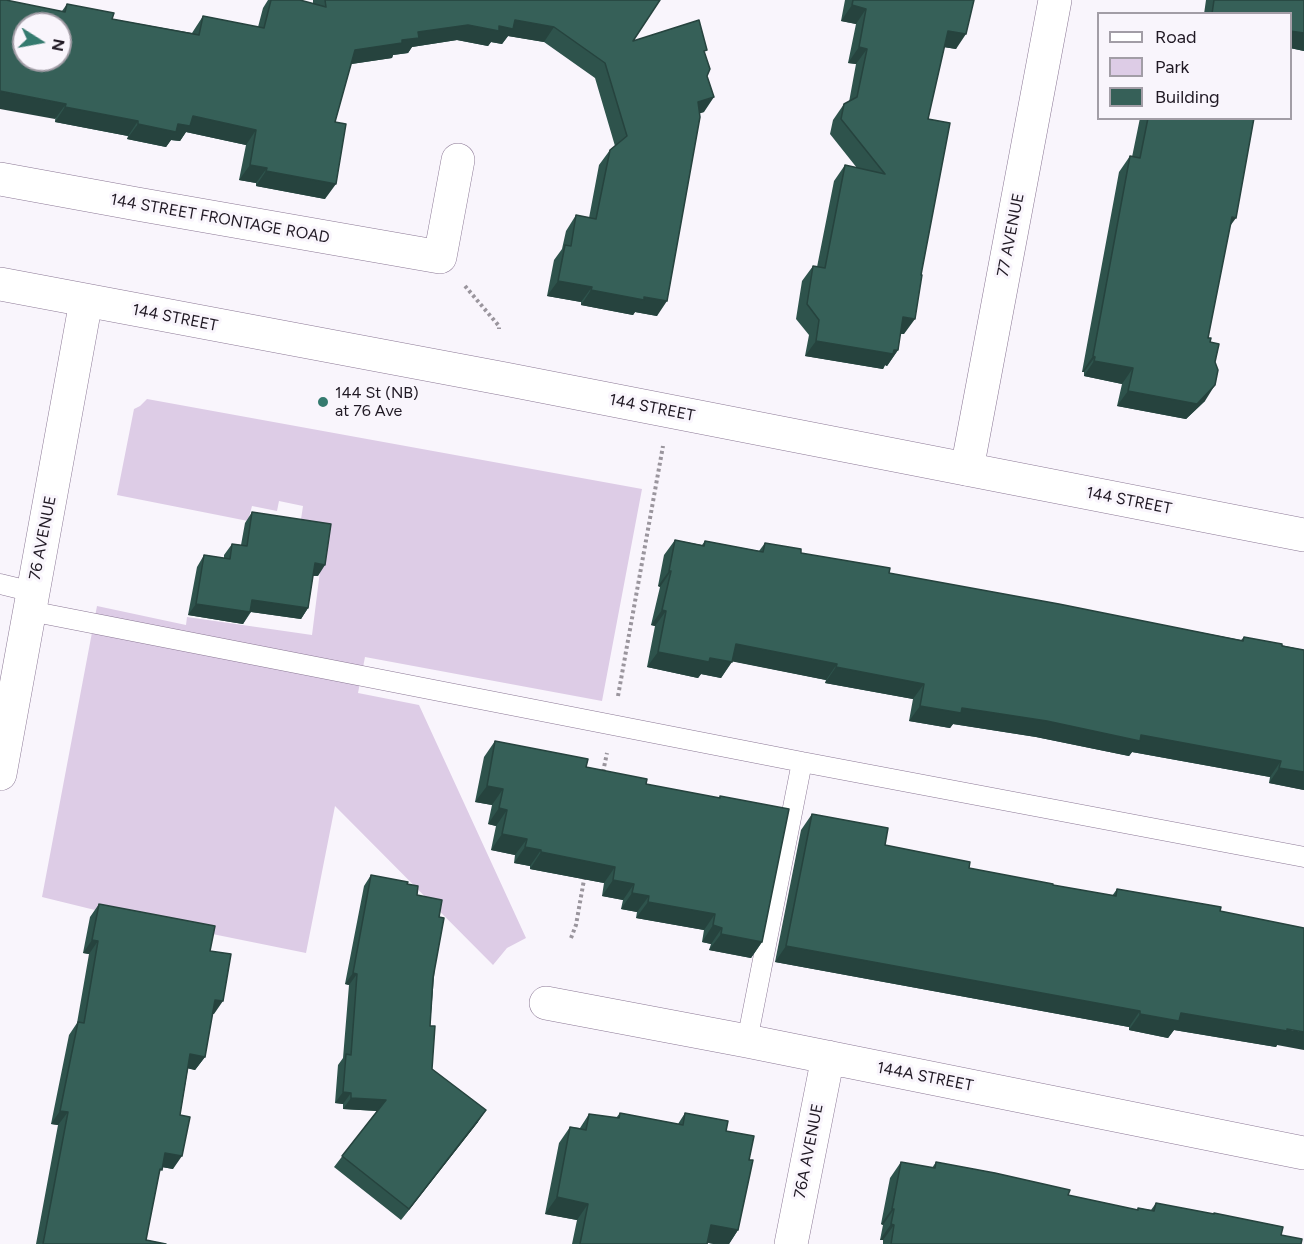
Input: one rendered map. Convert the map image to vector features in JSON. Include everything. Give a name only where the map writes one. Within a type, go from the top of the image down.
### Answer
[{"type":"street","name":"77 AVENUE","points":[[967,469],[1054,0]]},
{"type":"street","name":"144 STREET FRONTAGE ROAD","points":[[0,179],[440,257],[458,160]]},
{"type":"street","name":"144 STREET","points":[[0,284],[505,379],[1304,535]]},
{"type":"street","name":"76 AVENUE","points":[[0,774],[86,301]]},
{"type":"street","name":"144A STREET","points":[[546,1004],[747,1041],[1304,1153]]},
{"type":"street","name":"76A AVENUE","points":[[791,1244],[828,1057]]},
{"type":"lane","points":[[0,584],[32,602],[802,762],[1304,857]]},
{"type":"lane","points":[[747,1041],[802,762]]},
{"type":"path","points":[[465,286],[499,326],[499,329]]},
{"type":"green space","points":[[147,399],[642,489],[602,701],[365,657],[358,693],[419,705],[526,938],[507,948],[493,965],[335,806],[306,953],[99,911],[42,897],[97,606],[186,625],[187,617],[312,635],[325,531],[300,526],[303,506],[279,501],[277,511],[252,506],[248,521],[117,495],[134,409]]},
{"type":"building","points":[[0,0],[65,12],[67,4],[114,13],[112,19],[199,35],[203,16],[264,28],[271,0],[300,0],[326,7],[325,0],[660,0],[633,41],[699,20],[707,50],[704,51],[710,69],[707,76],[714,97],[698,102],[700,117],[667,301],[644,297],[644,300],[558,281],[565,245],[571,246],[576,215],[596,219],[610,150],[627,136],[605,63],[554,27],[515,20],[513,29],[499,26],[499,31],[468,25],[418,32],[419,38],[402,40],[402,43],[355,50],[335,122],[346,124],[336,184],[266,171],[267,168],[250,165],[256,130],[193,116],[190,126],[178,124],[176,132],[138,124],[138,121],[65,107],[66,104],[0,91]]},
{"type":"building","points":[[853,0],[974,0],[966,34],[948,31],[928,119],[950,123],[921,275],[915,319],[903,317],[898,350],[894,350],[893,354],[816,341],[819,320],[807,304],[813,266],[825,268],[845,165],[885,174],[841,119],[844,104],[857,97],[867,49],[859,47],[866,9],[852,5]]},
{"type":"building","points":[[1214,0],[1304,0],[1304,33],[1292,31],[1292,12],[1212,12]]},
{"type":"building","points":[[1148,120],[1254,120],[1236,218],[1232,217],[1208,338],[1211,338],[1210,342],[1219,344],[1215,362],[1218,370],[1215,385],[1197,404],[1128,391],[1133,368],[1094,361],[1093,356],[1130,156],[1140,158]]},
{"type":"building","points":[[252,512],[331,524],[325,565],[315,563],[308,608],[252,600],[250,612],[196,604],[204,555],[230,559],[232,544],[247,546]]},
{"type":"building","points":[[675,540],[704,546],[705,541],[763,552],[765,543],[801,549],[801,553],[890,568],[889,573],[1243,641],[1244,637],[1304,650],[1304,772],[1279,768],[1281,761],[1141,735],[1140,741],[1047,721],[962,708],[961,713],[920,706],[924,684],[736,644],[732,662],[710,658],[709,662],[658,652],[666,611],[662,610]]},
{"type":"building","points":[[495,741],[588,759],[586,767],[647,779],[646,784],[789,809],[762,942],[721,934],[722,928],[713,925],[715,914],[648,902],[649,896],[632,893],[634,884],[613,880],[615,867],[541,852],[541,850],[525,847],[527,839],[502,834],[507,810],[499,808],[503,789],[487,786]]},
{"type":"building","points":[[812,814],[888,828],[885,845],[970,862],[969,868],[1116,896],[1117,889],[1221,907],[1220,911],[1304,928],[1304,1032],[1181,1013],[1179,1021],[1140,1014],[1140,1011],[786,946]]},
{"type":"building","points":[[371,875],[408,882],[407,884],[418,886],[417,895],[442,900],[439,917],[444,918],[433,978],[430,1026],[435,1026],[432,1069],[486,1110],[409,1209],[342,1156],[386,1100],[351,1098],[351,1093],[343,1092],[346,1054],[351,1055],[357,974],[353,973]]},
{"type":"building","points":[[99,904],[215,926],[210,951],[231,954],[223,1001],[215,1000],[205,1057],[190,1054],[180,1115],[190,1117],[182,1156],[165,1153],[162,1170],[160,1169],[146,1240],[166,1244],[43,1244],[68,1112],[60,1111],[78,1022],[84,1023],[98,941],[92,940]]},
{"type":"building","points":[[620,1113],[683,1125],[685,1113],[728,1121],[726,1131],[754,1136],[749,1160],[753,1160],[738,1230],[711,1225],[707,1244],[580,1244],[588,1204],[557,1197],[570,1127],[586,1130],[589,1114],[619,1118]]},
{"type":"building","points":[[901,1162],[935,1168],[936,1162],[995,1173],[1070,1190],[1068,1195],[1138,1210],[1138,1208],[1154,1211],[1156,1203],[1214,1213],[1283,1227],[1281,1235],[1302,1239],[1301,1244],[891,1244],[894,1225],[891,1224],[894,1209],[892,1209]]},
{"type":"place","name":"144 St (NB) at 76 Ave","points":[[323,402]]}]
